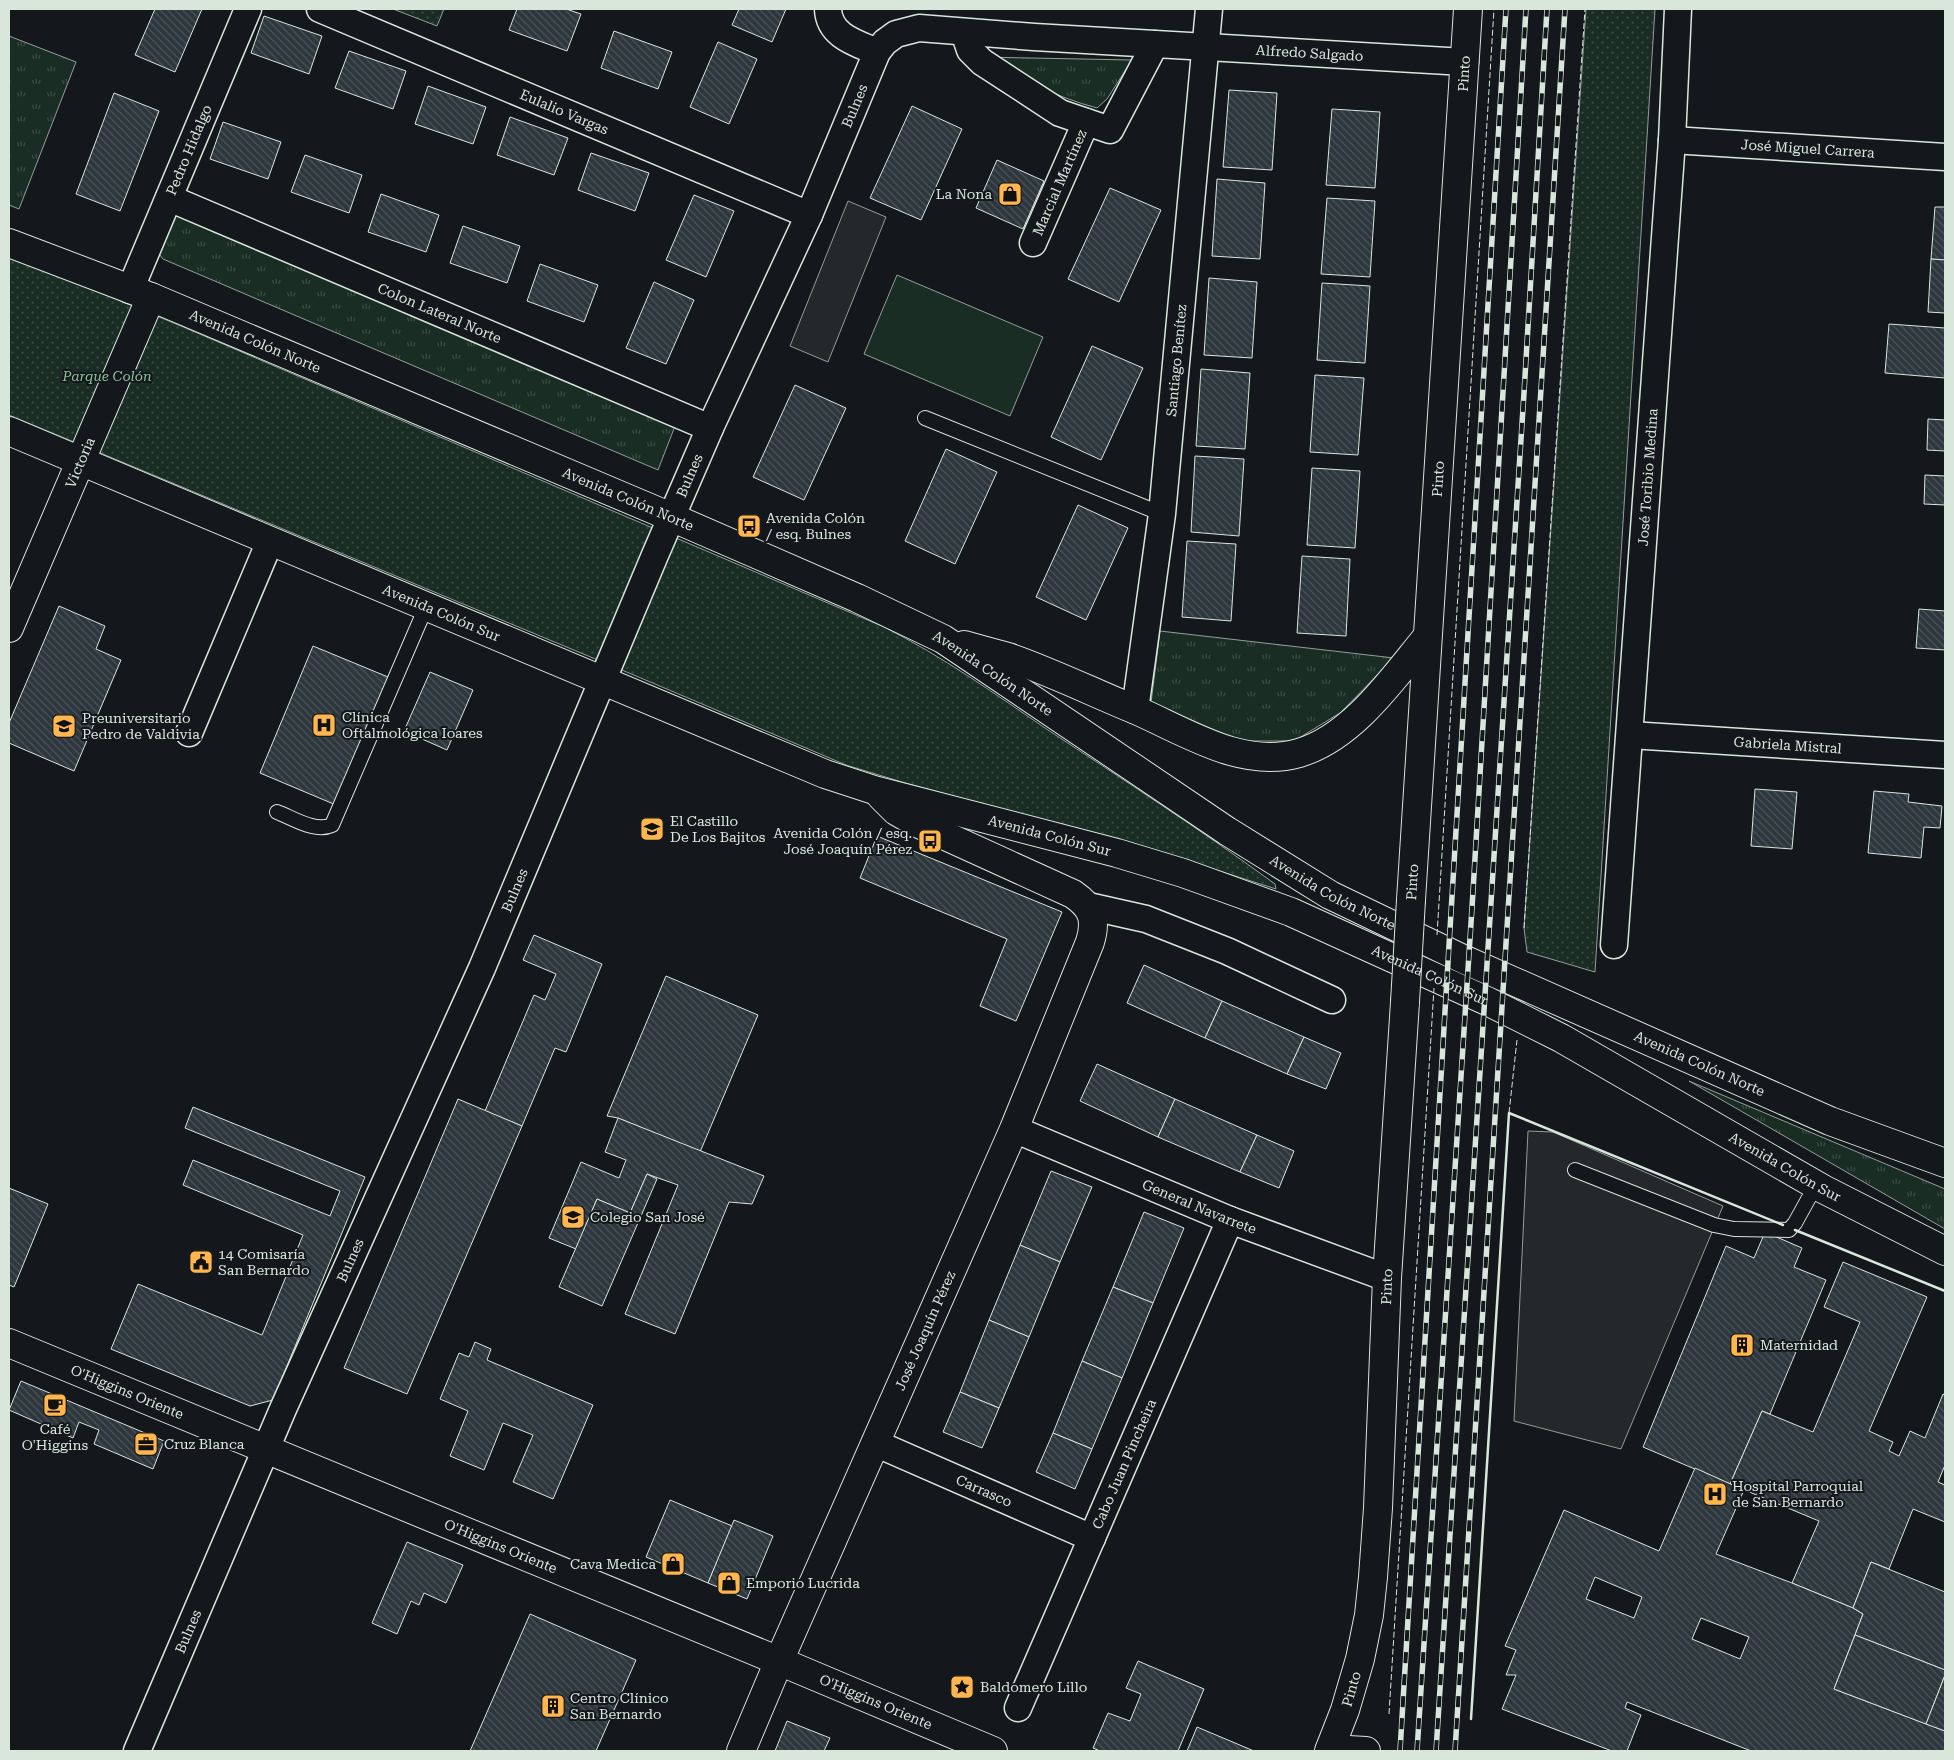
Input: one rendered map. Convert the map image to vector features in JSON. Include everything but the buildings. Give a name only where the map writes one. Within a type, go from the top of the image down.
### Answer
[{"type":"main road","name":"Pinto","points":[[1330,1750],[1353,1683],[1369,1616],[1378,1508],[1387,1278],[1468,9]]},
{"type":"main road","name":"Avenida Colón Norte","points":[[9,242],[140,293],[671,517],[857,598],[943,639],[1227,831],[1330,894],[1463,959],[1830,1121],[1945,1163]]},
{"type":"main road","name":"Victoria","points":[[9,628],[81,462],[140,293]]},
{"type":"main road","name":"Avenida Colón Sur","points":[[9,430],[792,761],[874,790],[1117,853],[1183,873],[1291,912],[1487,1001],[1561,1038],[1816,1185],[1945,1251]]},
{"type":"main road","points":[[943,639],[1008,657],[1135,710],[1198,739],[1240,753],[1279,756],[1299,753],[1332,736],[1355,718],[1391,682],[1427,637]]},
{"type":"main road","name":"Avenida Colón Sur","points":[[874,790],[896,812],[946,837],[1066,889],[1088,906]]},
{"type":"main road","name":"José Joaquín Pérez","points":[[741,1751],[1014,1129],[1092,936],[1092,917],[1088,906]]},
{"type":"main road","name":"O'Higgins Oriente","points":[[9,1343],[993,1751]]},
{"type":"main road","points":[[1330,1750],[1366,1751]]},
{"type":"street","name":"Pedro Hidalgo","points":[[140,293],[169,198],[248,9]]},
{"type":"street","name":"Eulalio Vargas","points":[[320,9],[809,215]]},
{"type":"street","points":[[828,9],[829,19],[839,34],[877,52]]},
{"type":"street","name":"Santiago Benítez","points":[[1135,710],[1162,514],[1207,47],[1209,9]]},
{"type":"street","name":"José Toribio Medina","points":[[1614,945],[1672,140],[1678,9]]},
{"type":"street","name":"Alfredo Salgado","points":[[896,34],[920,28],[1465,62]]},
{"type":"street","points":[[964,32],[970,50],[982,62],[1060,114],[1110,130],[1155,44]]},
{"type":"street","name":"Bulnes","points":[[137,1751],[267,1449],[482,968],[710,428],[809,215],[877,52],[885,42],[896,34]]},
{"type":"street","name":"Marcial Martínez","points":[[1033,243],[1086,122]]},
{"type":"street","name":"José Miguel Carrera","points":[[1672,140],[1945,157]]},
{"type":"street","name":"Colon Lateral Norte","points":[[169,198],[710,428]]},
{"type":"street","points":[[189,733],[270,541]]},
{"type":"street","name":"Gabriela Mistral","points":[[1630,735],[1945,755]]},
{"type":"street","name":"Avenida Colón Sur","points":[[1088,906],[1146,919],[1227,951],[1332,1000]]},
{"type":"street","name":"General Navarrete","points":[[1014,1129],[1230,1220],[1387,1278]]},
{"type":"street","name":"Cabo Juan Pincheira","points":[[1018,1708],[1230,1220]]},
{"type":"street","name":"Carrasco","points":[[875,1444],[1092,1538]]},
{"type":"lane","points":[[925,418],[1162,514]]},
{"type":"lane","points":[[277,812],[317,828],[332,825],[426,607]]},
{"type":"lane","points":[[1575,1170],[1714,1225],[1734,1229],[1789,1230],[1795,1223],[1816,1185]]},
{"type":"green space","points":[[393,9],[444,9],[437,26]]},
{"type":"green space","points":[[1586,9],[1655,9],[1595,972],[1527,952],[1524,928]]},
{"type":"green space","points":[[9,36],[76,62],[19,209],[9,205]]},
{"type":"green space","points":[[980,57],[1132,60],[1107,99],[1097,108],[1052,92]]},
{"type":"green space","points":[[176,213],[675,426],[658,470],[163,259],[156,250]]},
{"type":"green space","name":"Parque Colón","points":[[9,255],[181,326],[906,638],[968,676],[1219,844],[1275,884],[1276,889],[1179,858],[846,765],[9,415]]},
{"type":"green space","points":[[897,275],[1043,337],[1010,416],[864,354]]},
{"type":"green space","points":[[1160,631],[1394,658],[1340,713],[1294,741],[1240,741],[1151,703]]},
{"type":"green space","points":[[1689,1081],[1945,1189],[1945,1229]]},
{"type":"shaded area","points":[[848,201],[886,217],[828,362],[790,346]]},
{"type":"shaded area","points":[[1528,1131],[1553,1132],[1723,1206],[1621,1449],[1514,1421]]},
{"type":"railway","points":[[1400,1751],[1506,9]]},
{"type":"railway","points":[[1417,1751],[1472,908],[1526,9]]},
{"type":"railway","points":[[1436,1751],[1547,9]]},
{"type":"railway","points":[[1455,1751],[1565,9]]},
{"type":"fence","points":[[1437,935],[1494,9]]},
{"type":"fence","points":[[1524,928],[1585,9]]},
{"type":"fence","points":[[1389,1714],[1434,988]]},
{"type":"fence","points":[[1509,1113],[1517,1040]]},
{"type":"wall","points":[[1471,1719],[1509,1113],[1783,1225]]},
{"type":"wall","points":[[1795,1230],[1945,1291]]},
{"type":"place","name":"La Nona","points":[[1010,194]]},
{"type":"place","name":"Avenida Colón / esq. Bulnes","points":[[749,526]]},
{"type":"place","name":"Clínica Oftalmológica Ioares","points":[[324,725]]},
{"type":"place","name":"Preuniversitario Pedro de Valdivia","points":[[64,726]]},
{"type":"place","name":"El Castillo De Los Bajitos","points":[[652,829]]},
{"type":"place","name":"Avenida Colón / esq. José Joaquín Pérez","points":[[930,841]]},
{"type":"place","name":"Colegio San José","points":[[573,1217]]},
{"type":"place","name":"14 Comisaría San Bernardo","points":[[201,1262]]},
{"type":"place","name":"Maternidad","points":[[1742,1345]]},
{"type":"place","name":"Café O'Higgins","points":[[55,1405]]},
{"type":"place","name":"Cruz Blanca","points":[[146,1444]]},
{"type":"place","name":"Hospital Parroquial de San Bernardo","points":[[1715,1494]]},
{"type":"place","name":"Cava Medica","points":[[673,1564]]},
{"type":"place","name":"Emporio Lucrida","points":[[729,1583]]},
{"type":"place","name":"Baldomero Lillo","points":[[962,1687]]},
{"type":"place","name":"Centro Clínico San Bernardo","points":[[553,1706]]}]
